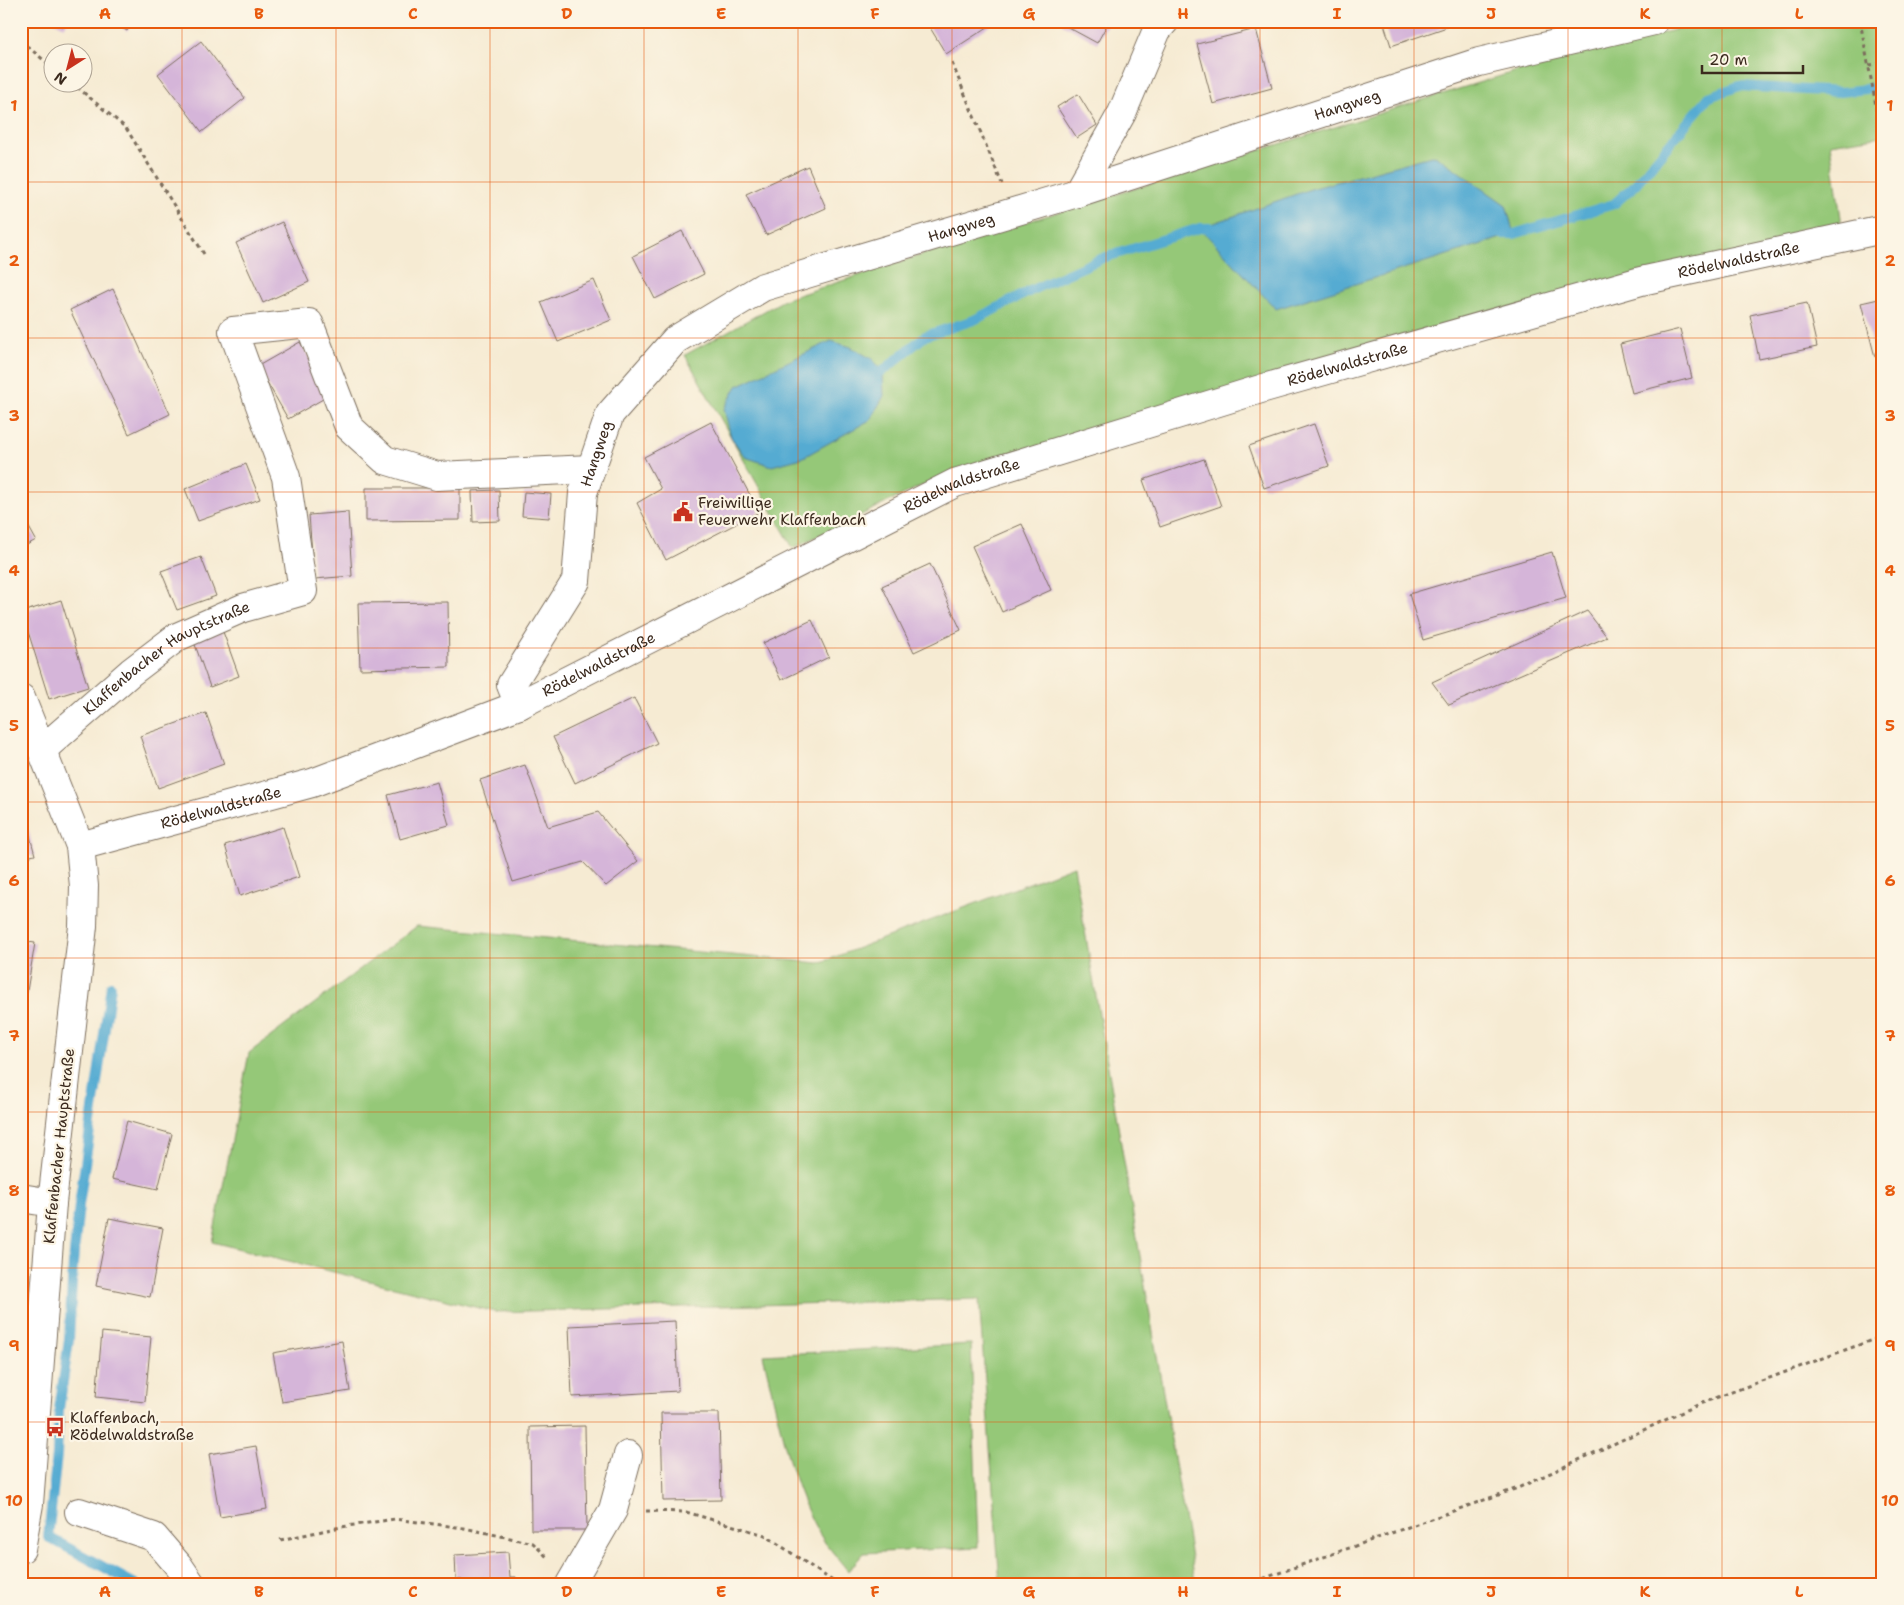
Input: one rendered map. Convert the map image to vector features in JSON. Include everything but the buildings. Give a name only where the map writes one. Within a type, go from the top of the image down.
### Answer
[{"type":"street","points":[[1077,193],[1122,113],[1158,30],[1165,21]]},
{"type":"street","name":"Hangweg","points":[[519,704],[512,685],[576,581],[583,493],[610,414],[675,340],[683,335],[763,287],[1077,193],[1479,62],[1654,21]]},
{"type":"street","name":"Rödelwaldstraße","points":[[80,846],[312,783],[519,704],[955,483],[1264,388],[1641,280],[1883,229]]},
{"type":"street","name":"Klaffenbacher Hauptstraße","points":[[42,749],[131,672],[177,637],[243,608],[303,591],[286,477],[233,331],[308,323],[349,427],[385,460],[437,476],[591,469]]},
{"type":"street","name":"Klaffenbacher Hauptstraße","points":[[21,698],[80,846],[84,886],[83,926],[52,1203],[29,1504],[21,1549]]},
{"type":"street","points":[[21,1198],[52,1203]]},
{"type":"street","points":[[570,1582],[612,1510],[628,1455]]},
{"type":"street","points":[[79,1512],[154,1537],[178,1564],[191,1584]]},
{"type":"path","points":[[1860,21],[1875,100],[1883,159]]},
{"type":"path","points":[[21,41],[42,59]]},
{"type":"path","points":[[952,63],[1013,212]]},
{"type":"path","points":[[1868,65],[1883,63]]},
{"type":"path","points":[[83,92],[126,128],[204,254]]},
{"type":"path","points":[[1878,126],[1883,125]]},
{"type":"path","points":[[1248,1584],[1518,1488],[1702,1403],[1883,1336]]},
{"type":"path","points":[[612,1510],[686,1512],[765,1536],[837,1584]]},
{"type":"path","points":[[280,1540],[341,1527],[395,1519],[454,1527],[533,1543],[570,1582]]},
{"type":"green space","points":[[1710,21],[1883,21],[1883,136],[1830,144],[1841,218],[1840,229],[954,470],[793,548],[685,355],[786,299],[971,239],[1543,63]]},
{"type":"green space","points":[[1074,866],[1195,1581],[1181,1584],[1000,1584],[979,1299],[495,1312],[212,1242],[249,1053],[417,926],[819,963]]},
{"type":"green space","points":[[971,1344],[978,1547],[864,1553],[848,1571],[826,1544],[804,1502],[780,1428],[763,1355]]},
{"type":"water","points":[[1435,155],[1506,205],[1514,234],[1276,309],[1200,228],[1311,189]]},
{"type":"water","points":[[831,341],[851,347],[872,359],[883,371],[884,396],[870,420],[802,458],[772,466],[745,457],[731,437],[724,409],[737,386]]},
{"type":"waterway","points":[[1501,234],[1514,234],[1614,204],[1634,186],[1709,97],[1739,86],[1841,92],[1883,87]]},
{"type":"waterway","points":[[883,371],[925,336],[974,320],[1036,288],[1103,258],[1200,228],[1212,228]]},
{"type":"waterway","points":[[111,986],[79,1205],[73,1263],[69,1340],[59,1409],[57,1455],[48,1537],[135,1584]]},
{"type":"place","name":"Freiwillige Feuerwehr Klaffenbach","points":[[683,512]]},
{"type":"place","name":"Klaffenbach, Rödelwaldstraße","points":[[55,1427]]}]
